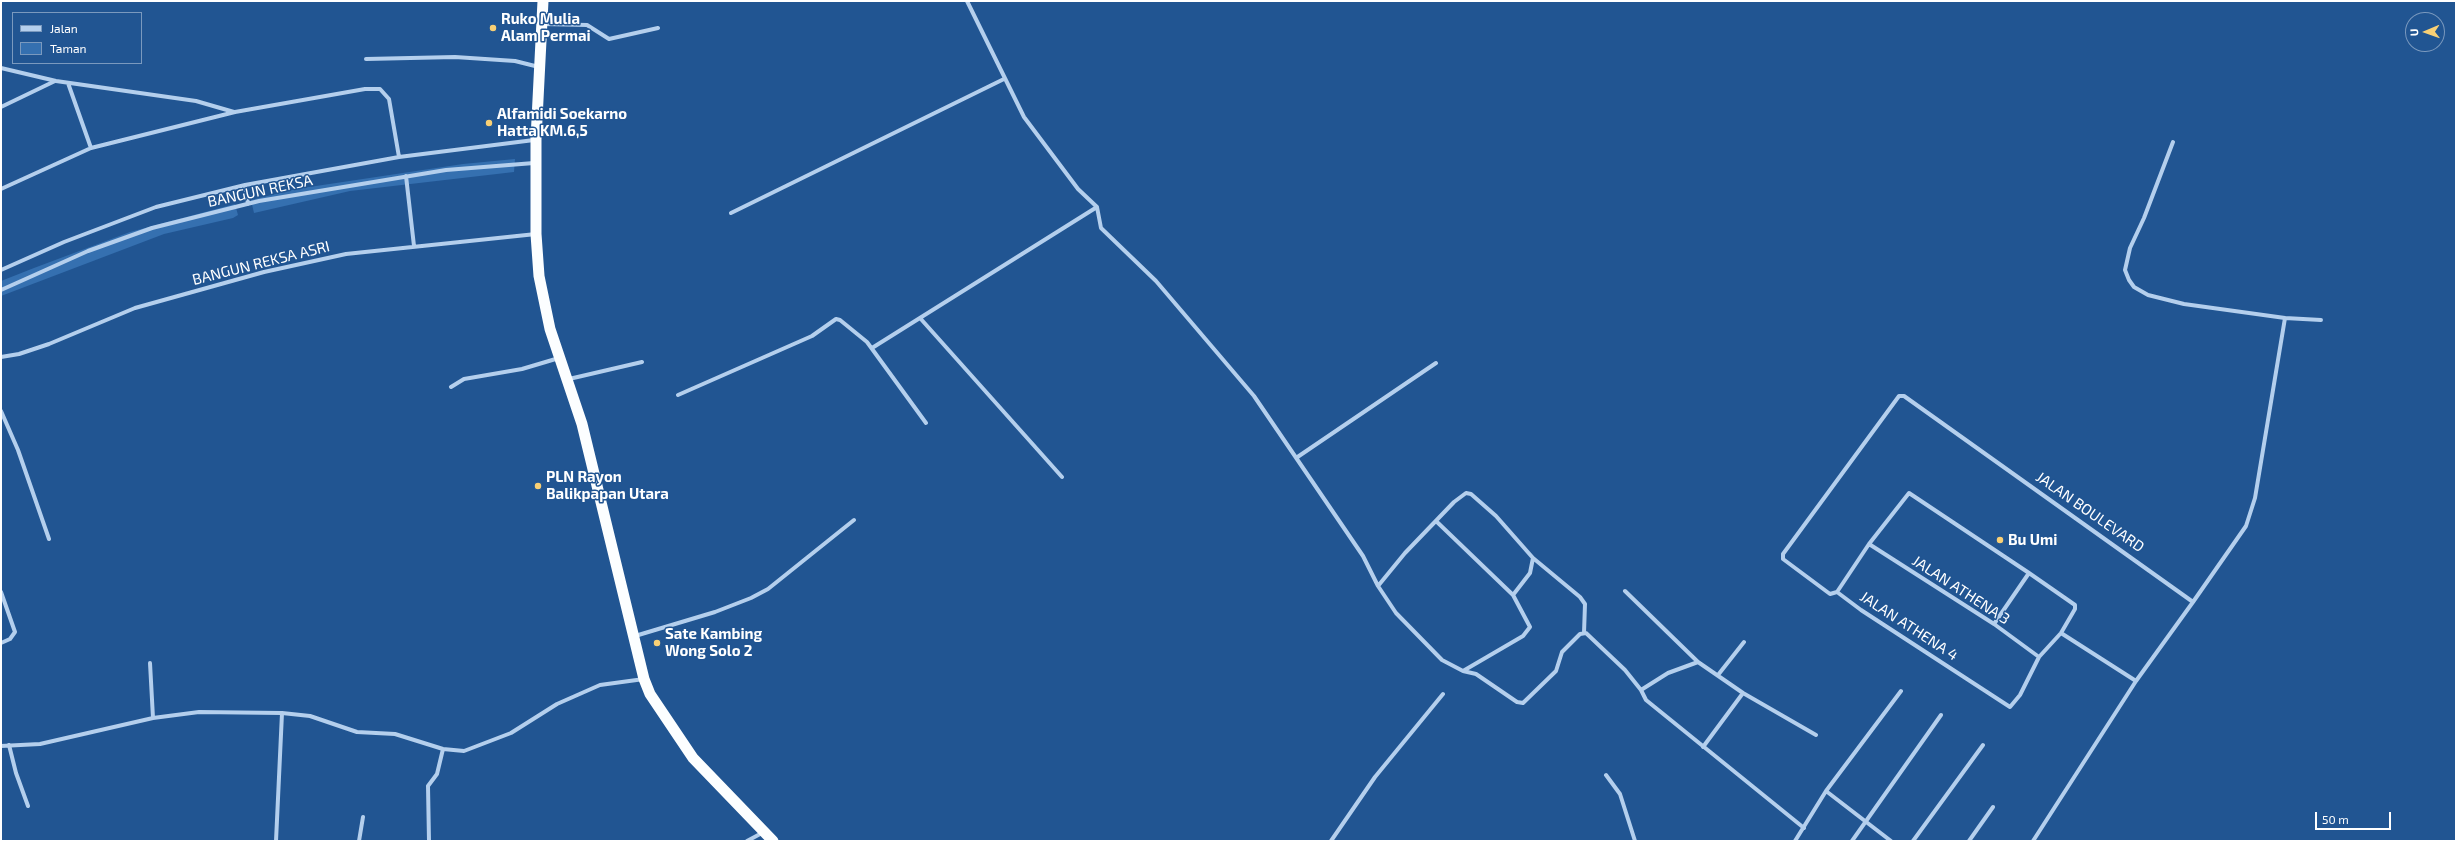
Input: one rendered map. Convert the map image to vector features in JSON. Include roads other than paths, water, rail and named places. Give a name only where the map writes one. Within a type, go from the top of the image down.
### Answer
[{"type":"highway","points":[[543,1],[540,24],[536,139],[536,234],[539,276],[550,329],[584,432],[644,679],[650,694],[693,758],[773,841]]},
{"type":"street","points":[[967,1],[1024,117],[1078,190],[1097,207],[1101,228],[1156,281],[1254,396],[1363,556],[1378,586],[1396,613],[1442,660],[1463,671],[1476,674],[1517,702],[1523,703],[1556,671],[1562,652],[1584,633],[1584,604],[1580,597],[1534,558],[1496,516],[1471,494],[1466,493],[1454,502],[1405,553],[1378,586]]},
{"type":"street","points":[[540,24],[587,25],[609,39],[658,28]]},
{"type":"street","points":[[366,59],[455,57],[515,61],[539,67]]},
{"type":"street","points":[[1,68],[56,81],[196,101],[234,112]]},
{"type":"street","points":[[731,213],[1004,79]]},
{"type":"street","points":[[1,107],[56,81]]},
{"type":"street","points":[[68,83],[91,148]]},
{"type":"street","points":[[1,189],[91,148],[234,112],[365,89],[380,89],[389,99],[399,157]]},
{"type":"street","points":[[1,270],[64,242],[156,207],[245,185],[399,157],[536,139]]},
{"type":"street","points":[[2173,142],[2144,218],[2130,248],[2125,270],[2134,287],[2148,295],[2184,304],[2284,318],[2321,320]]},
{"type":"street","name":"BANGUN REKSA","points":[[1,290],[88,251],[152,228],[248,204],[446,170],[536,163]]},
{"type":"street","points":[[406,176],[414,246]]},
{"type":"street","points":[[245,185],[248,204]]},
{"type":"street","points":[[872,348],[1097,207]]},
{"type":"street","name":"BANGUN REKSA ASRI","points":[[1,357],[19,354],[49,344],[135,308],[264,272],[346,254],[536,234]]},
{"type":"street","points":[[920,318],[1062,477]]},
{"type":"street","points":[[2033,841],[2136,681],[2246,526],[2253,505],[2284,318]]},
{"type":"street","points":[[678,395],[812,336],[836,319],[846,324],[872,348],[926,423]]},
{"type":"street","points":[[451,387],[464,379],[522,369],[560,358]]},
{"type":"street","points":[[568,380],[642,362]]},
{"type":"street","points":[[1296,458],[1436,362]]},
{"type":"street","name":"JALAN BOULEVARD","points":[[1783,559],[1783,554],[1896,397],[1904,396],[2193,602]]},
{"type":"street","points":[[1,411],[18,450],[49,538]]},
{"type":"street","points":[[1837,592],[1869,544],[1907,493],[1911,494],[2075,605],[2074,611],[2061,633],[2039,657]]},
{"type":"street","points":[[634,637],[715,612],[762,592],[854,520]]},
{"type":"street","points":[[1436,521],[1513,595],[1530,626],[1528,631],[1494,655],[1463,671]]},
{"type":"street","name":"JALAN ATHENA 3","points":[[1869,544],[1994,624],[2039,657]]},
{"type":"street","points":[[1513,595],[1530,573],[1534,558]]},
{"type":"street","name":"JALAN ATHENA 4","points":[[1783,559],[1830,594],[1837,592],[1861,610],[2010,707],[2020,695],[2039,657]]},
{"type":"street","points":[[1994,624],[2029,573]]},
{"type":"street","points":[[1625,591],[1698,662],[1742,693],[1816,735]]},
{"type":"street","points":[[1,592],[15,632],[10,639],[1,643]]},
{"type":"street","points":[[1584,633],[1610,654],[1641,690],[1646,700],[1804,828]]},
{"type":"street","points":[[2061,633],[2136,681]]},
{"type":"street","points":[[1718,675],[1744,642]]},
{"type":"street","points":[[1641,690],[1668,673],[1698,662]]},
{"type":"street","points":[[150,663],[153,718]]},
{"type":"street","points":[[1,746],[40,744],[153,718],[199,712],[282,713],[310,716],[356,732],[395,734],[443,749],[464,752],[473,750],[511,732],[557,704],[600,685],[644,679]]},
{"type":"street","points":[[1795,841],[1826,791],[1901,690]]},
{"type":"street","points":[[1703,747],[1742,693]]},
{"type":"street","points":[[1331,841],[1375,777],[1443,694]]},
{"type":"street","points":[[276,841],[282,713]]},
{"type":"street","points":[[1852,841],[1866,824],[1941,715]]},
{"type":"street","points":[[1913,841],[1983,745]]},
{"type":"street","points":[[9,746],[28,806]]},
{"type":"street","points":[[429,841],[428,786],[437,774],[443,749]]},
{"type":"street","points":[[1606,775],[1620,794],[1635,841]]},
{"type":"street","points":[[1826,791],[1866,824],[1891,841]]},
{"type":"street","points":[[1969,841],[1993,807]]},
{"type":"street","points":[[359,841],[363,817]]},
{"type":"street","points":[[747,841],[765,832]]},
{"type":"place","name":"Ruko Mulia Alam Permai","points":[[493,28]]},
{"type":"place","name":"Alfamidi Soekarno Hatta KM.6,5","points":[[489,123]]},
{"type":"place","name":"PLN Rayon Balikpapan Utara","points":[[538,486]]},
{"type":"place","name":"Bu Umi","points":[[2000,540]]},
{"type":"place","name":"Sate Kambing Wong Solo 2","points":[[657,643]]}]
